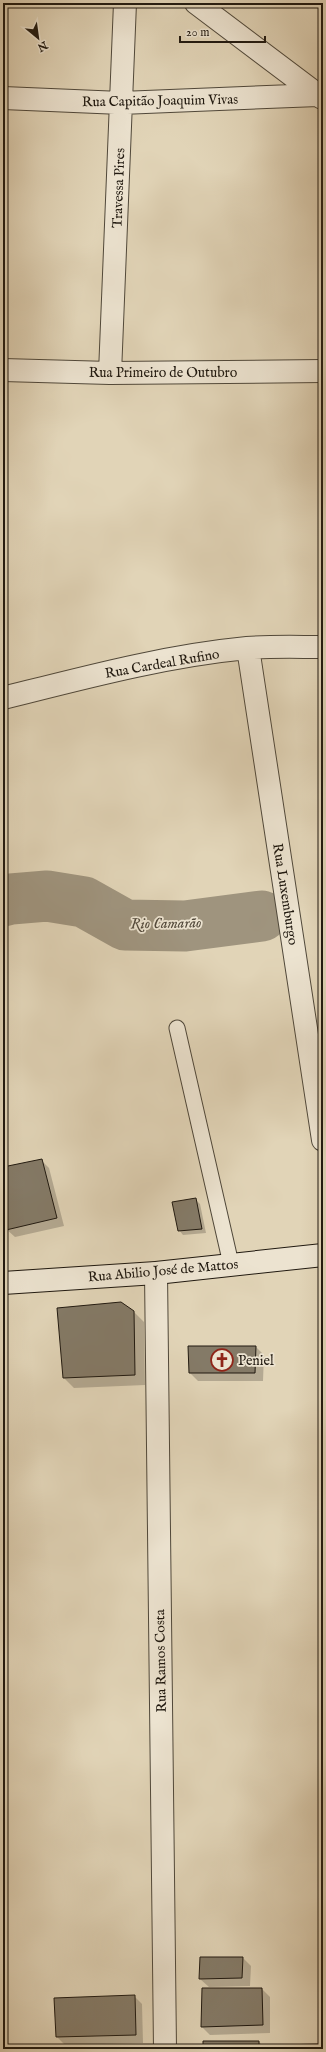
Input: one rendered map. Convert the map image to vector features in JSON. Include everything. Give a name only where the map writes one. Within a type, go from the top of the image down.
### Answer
[{"type":"street","name":"Travessa Pires","points":[[110,373],[125,3]]},
{"type":"street","points":[[196,3],[320,97]]},
{"type":"street","name":"Rua Capitão Joaquim Vivas","points":[[3,98],[121,103],[320,97]]},
{"type":"street","name":"Rua Primeiro de Outubro","points":[[3,370],[110,373],[323,371]]},
{"type":"street","name":"Rua Cardeal Rufino","points":[[3,698],[118,670],[181,658],[248,648],[323,647]]},
{"type":"street","name":"Rua Luxemburgo","points":[[248,648],[323,1140]]},
{"type":"street","name":"Rua Abilio José de Mattos","points":[[3,1283],[156,1273],[323,1255]]},
{"type":"street","name":"Rua Ramos Costa","points":[[156,1273],[165,2049]]},
{"type":"lane","points":[[178,1028],[231,1264]]},
{"type":"building","points":[[42,1159],[57,1218],[6,1230],[3,1218],[3,1167]]},
{"type":"building","points":[[196,1198],[202,1229],[178,1231],[172,1202]]},
{"type":"building","points":[[121,1302],[134,1311],[135,1375],[63,1378],[57,1308]]},
{"type":"building","name":"Peniel","points":[[188,1346],[256,1346],[255,1373],[189,1373]]},
{"type":"building","points":[[200,1957],[243,1957],[242,1978],[199,1979]]},
{"type":"building","points":[[320,1986],[323,1986],[323,2019],[321,2019]]},
{"type":"building","points":[[202,1988],[262,1988],[263,2025],[201,2027]]},
{"type":"building","points":[[135,1995],[136,2035],[56,2037],[54,1998]]},
{"type":"building","points":[[203,2041],[259,2041],[259,2049],[203,2049]]},
{"type":"building","points":[[323,2044],[323,2049],[276,2049],[276,2045]]},
{"type":"building","points":[[87,2046],[131,2046],[131,2049],[87,2049]]},
{"type":"waterway","name":"Rio Camarão","points":[[3,901],[47,896],[84,902],[125,925],[185,926],[262,916]]},
{"type":"place","name":"Peniel","points":[[222,1360]]}]
